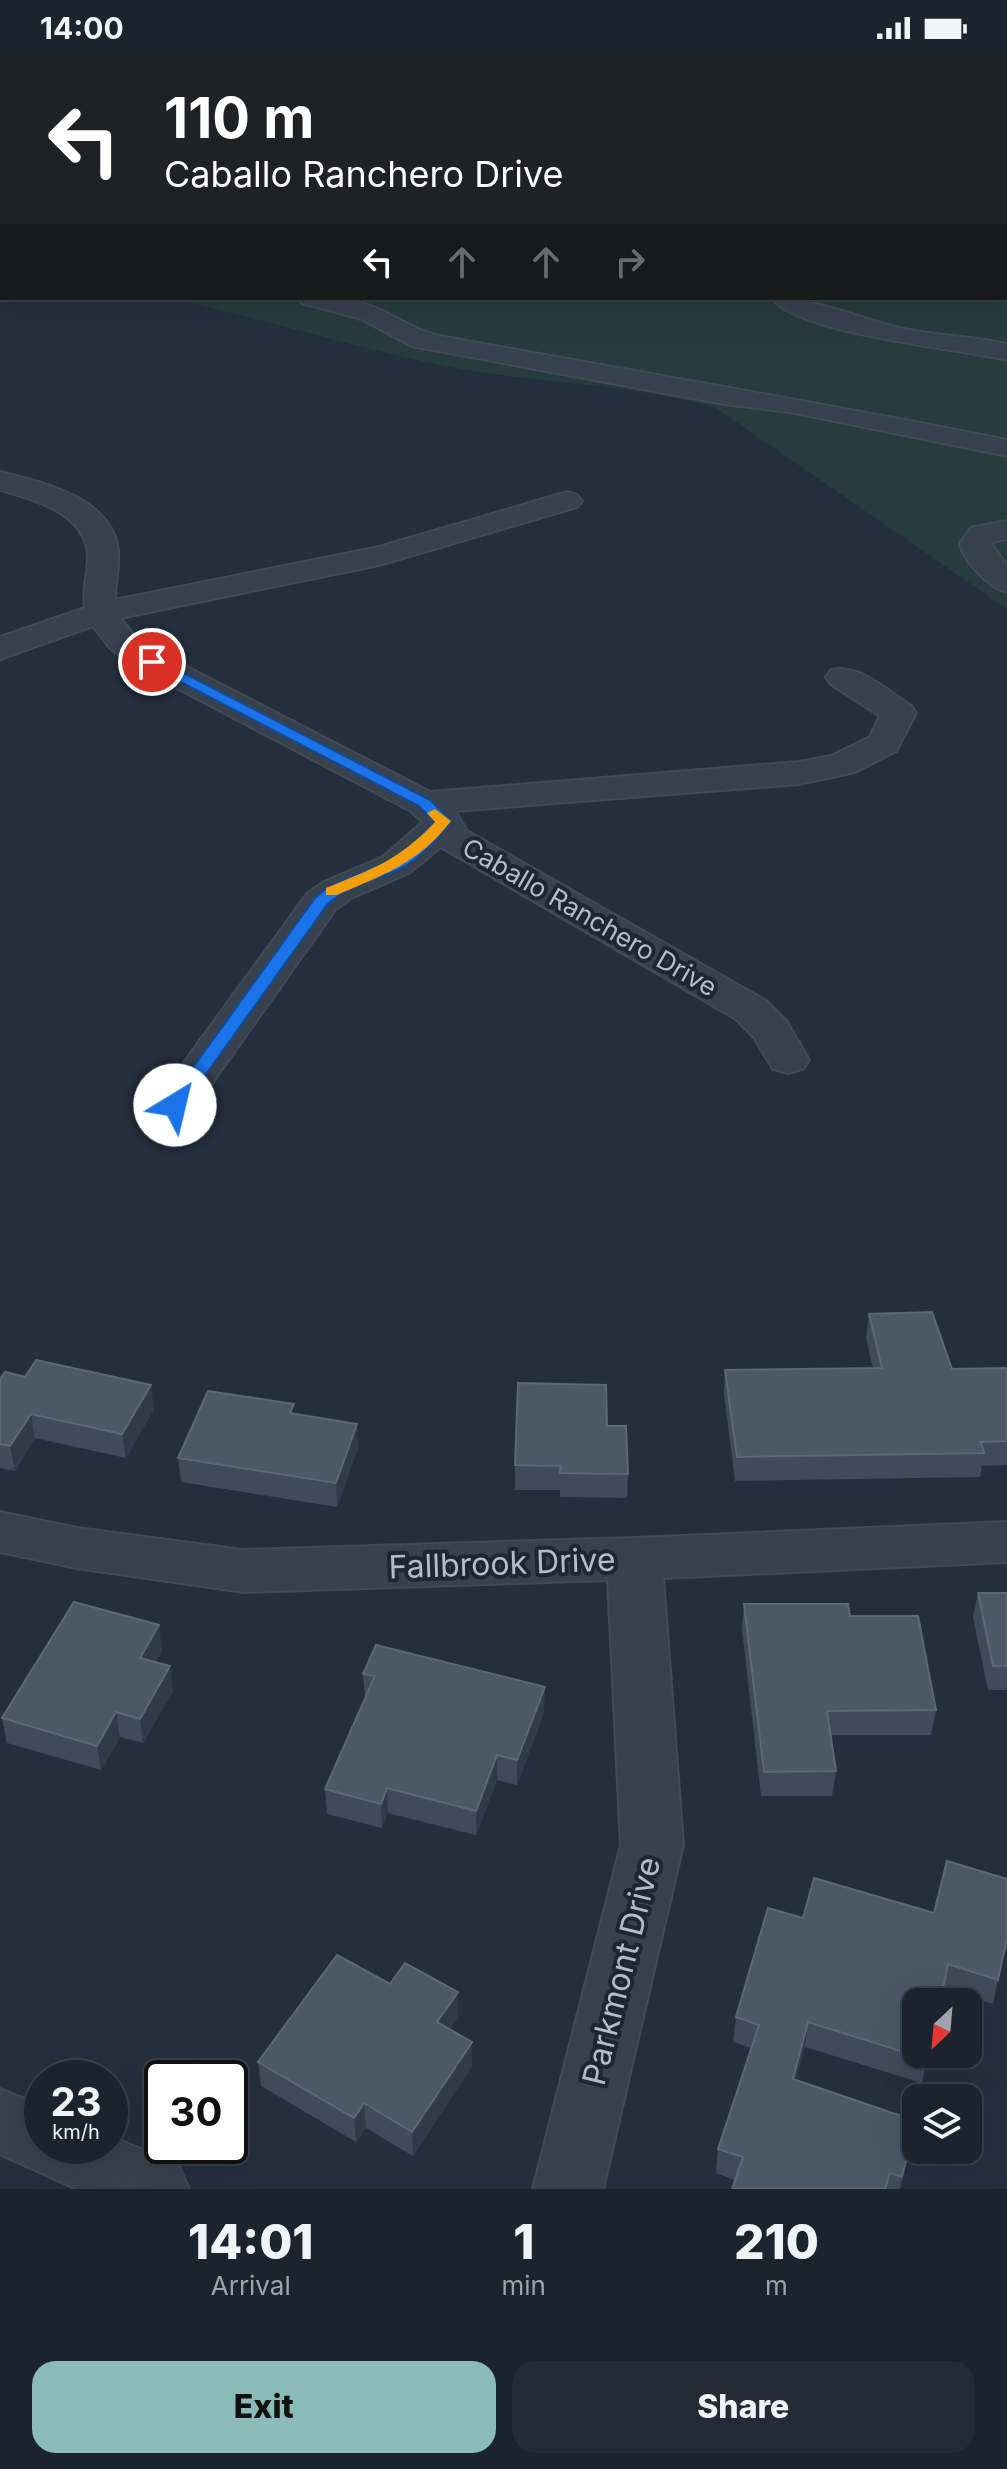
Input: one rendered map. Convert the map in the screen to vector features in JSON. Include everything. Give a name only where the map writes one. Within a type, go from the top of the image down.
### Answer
[{"type":"street","points":[[318,300],[370,314],[412,338],[724,396],[795,405],[1007,448]]},
{"type":"street","points":[[787,300],[845,322],[912,338],[969,343],[1007,352]]},
{"type":"street","points":[[0,481],[73,507],[95,529],[104,558],[97,587],[101,610],[117,637],[152,662],[440,820],[788,1060]]},
{"type":"street","points":[[0,649],[36,632],[101,610],[381,556],[567,501]]},
{"type":"street","points":[[1007,530],[982,534],[975,543],[977,551],[1007,583]]},
{"type":"street","points":[[175,1105],[321,902],[333,890],[396,864],[420,846],[440,820],[799,773],[842,764],[884,744],[899,713],[843,677]]},
{"type":"street","name":"Fallbrook Drive","points":[[0,1532],[77,1548],[243,1571],[634,1559],[1007,1542]]},
{"type":"street","name":"Parkmont Drive","points":[[568,2189],[652,1845],[634,1559]]},
{"type":"street","points":[[0,2121],[24,2131]]},
{"type":"street","points":[[98,2164],[154,2189]]},
{"type":"green space","points":[[180,300],[1007,300],[1007,609],[716,408],[650,393],[450,367]]},
{"type":"building","points":[[932,1312],[952,1369],[1007,1368],[1007,1441],[981,1442],[984,1453],[737,1457],[725,1370],[882,1368],[869,1314]]},
{"type":"building","points":[[36,1360],[151,1385],[122,1434],[31,1414],[10,1446],[0,1444],[0,1379],[5,1372],[25,1377]]},
{"type":"building","points":[[518,1383],[606,1385],[607,1426],[626,1426],[628,1474],[560,1473],[561,1466],[515,1465]]},
{"type":"building","points":[[208,1391],[294,1404],[290,1413],[357,1424],[336,1483],[178,1458]]},
{"type":"building","points":[[978,1593],[1007,1593],[1007,1666],[993,1666]]},
{"type":"building","points":[[74,1602],[159,1625],[140,1658],[170,1666],[140,1719],[116,1712],[97,1746],[2,1718]]},
{"type":"building","points":[[744,1604],[848,1604],[850,1616],[918,1616],[936,1710],[827,1711],[836,1771],[764,1772]]},
{"type":"building","points":[[376,1645],[545,1687],[517,1760],[497,1755],[476,1811],[387,1788],[381,1804],[325,1789],[375,1676],[363,1674]]},
{"type":"building","points":[[947,1861],[1007,1879],[1007,1938],[998,1980],[948,1964],[943,1988],[902,1988],[902,2051],[808,2022],[793,2079],[902,2116],[902,2164],[905,2164],[902,2177],[890,2173],[885,2189],[732,2189],[743,2157],[718,2149],[759,2025],[736,2017],[768,1908],[803,1918],[814,1878],[934,1913]]},
{"type":"building","points":[[337,1955],[390,1984],[405,1963],[458,1992],[437,2022],[472,2042],[412,2132],[364,2103],[354,2118],[258,2062]]},
{"type":"slow traffic","points":[[331,891],[369,878],[396,864],[420,846],[444,821],[435,813]]},
{"type":"route","points":[[152,662],[424,803],[444,821],[420,846],[396,864],[369,878],[333,890],[321,902],[175,1105]]}]
